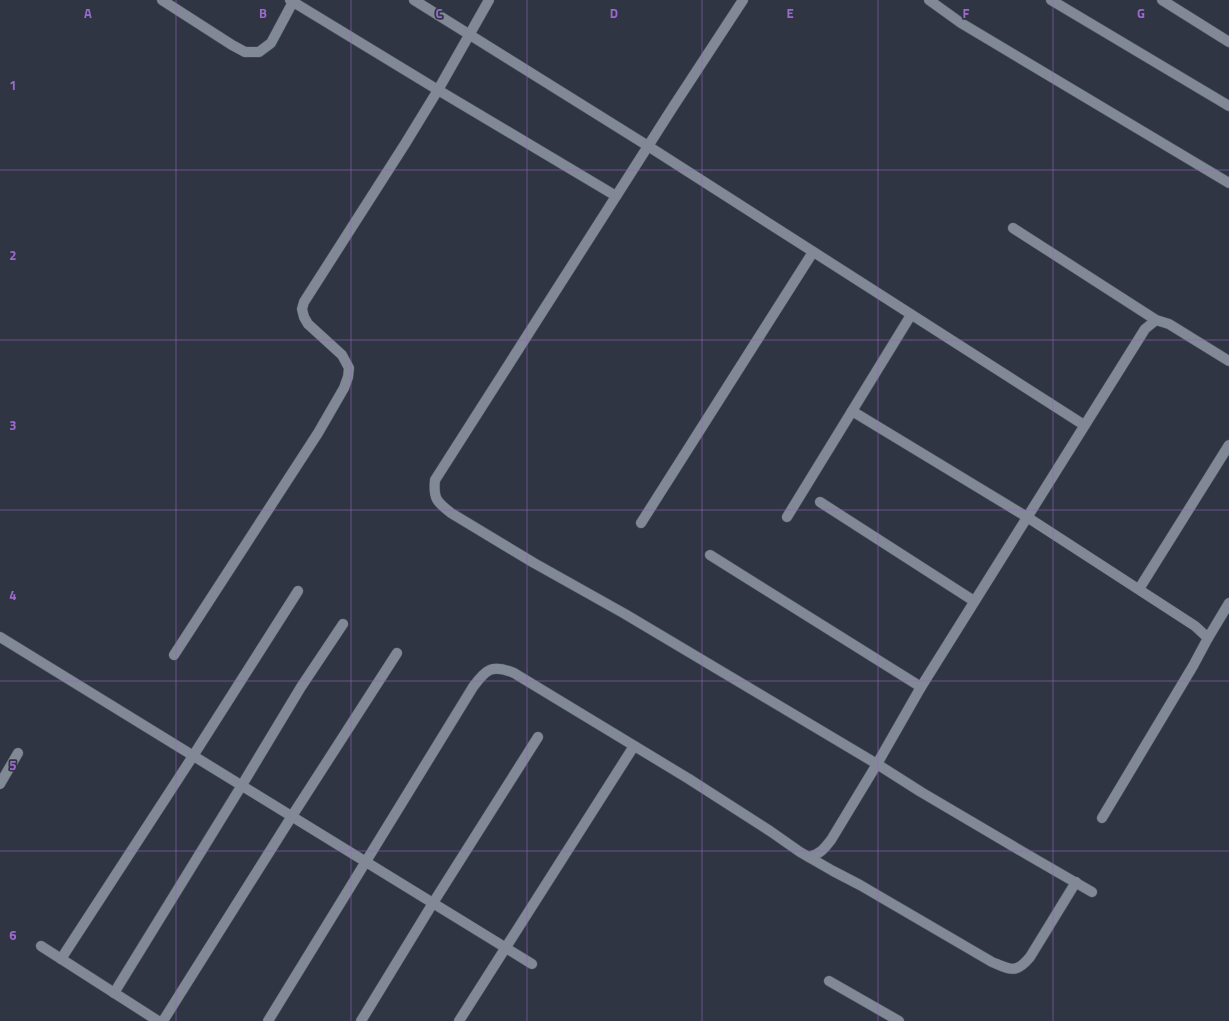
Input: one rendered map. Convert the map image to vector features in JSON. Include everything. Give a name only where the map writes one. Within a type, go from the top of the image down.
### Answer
[{"type":"street","points":[[162,0],[245,52],[259,52],[271,43],[292,1],[616,196]]},
{"type":"street","points":[[414,0],[648,146],[1084,425]]},
{"type":"street","points":[[174,655],[318,433],[344,388],[348,377],[349,368],[342,355],[308,324],[302,310],[304,302],[438,90],[489,0]]},
{"type":"street","points":[[743,0],[616,196],[436,480],[434,492],[439,504],[451,514],[625,614],[928,796],[1092,892]]},
{"type":"street","points":[[929,0],[961,23],[1229,183]]},
{"type":"street","points":[[1051,0],[1229,106]]},
{"type":"street","points":[[1162,0],[1229,42]]},
{"type":"street","points":[[1013,228],[1156,320],[1169,324],[1229,361]]},
{"type":"street","points":[[641,523],[813,252]]},
{"type":"street","points":[[787,517],[911,315]]},
{"type":"street","points":[[809,857],[824,849],[831,840],[974,600],[1145,329],[1156,320]]},
{"type":"street","points":[[852,411],[1026,517],[1139,589],[1195,626],[1208,638]]},
{"type":"street","points":[[1139,589],[1229,445]]},
{"type":"street","points":[[820,502],[974,600]]},
{"type":"street","points":[[710,555],[921,687]]},
{"type":"street","points":[[61,959],[298,591]]},
{"type":"street","points":[[1102,818],[1169,707],[1229,603]]},
{"type":"street","points":[[114,993],[301,687],[343,624]]},
{"type":"street","points":[[0,637],[532,964]]},
{"type":"street","points":[[163,1021],[397,653]]},
{"type":"street","points":[[268,1021],[473,687],[482,675],[495,668],[504,669],[514,673],[689,779],[809,857],[992,962],[1004,967],[1016,969],[1023,966],[1076,882]]},
{"type":"street","points":[[362,1021],[433,903],[538,737]]},
{"type":"street","points":[[459,1021],[634,746]]},
{"type":"street","points":[[0,784],[18,753]]},
{"type":"street","points":[[41,946],[158,1021]]},
{"type":"street","points":[[829,981],[899,1021]]}]
